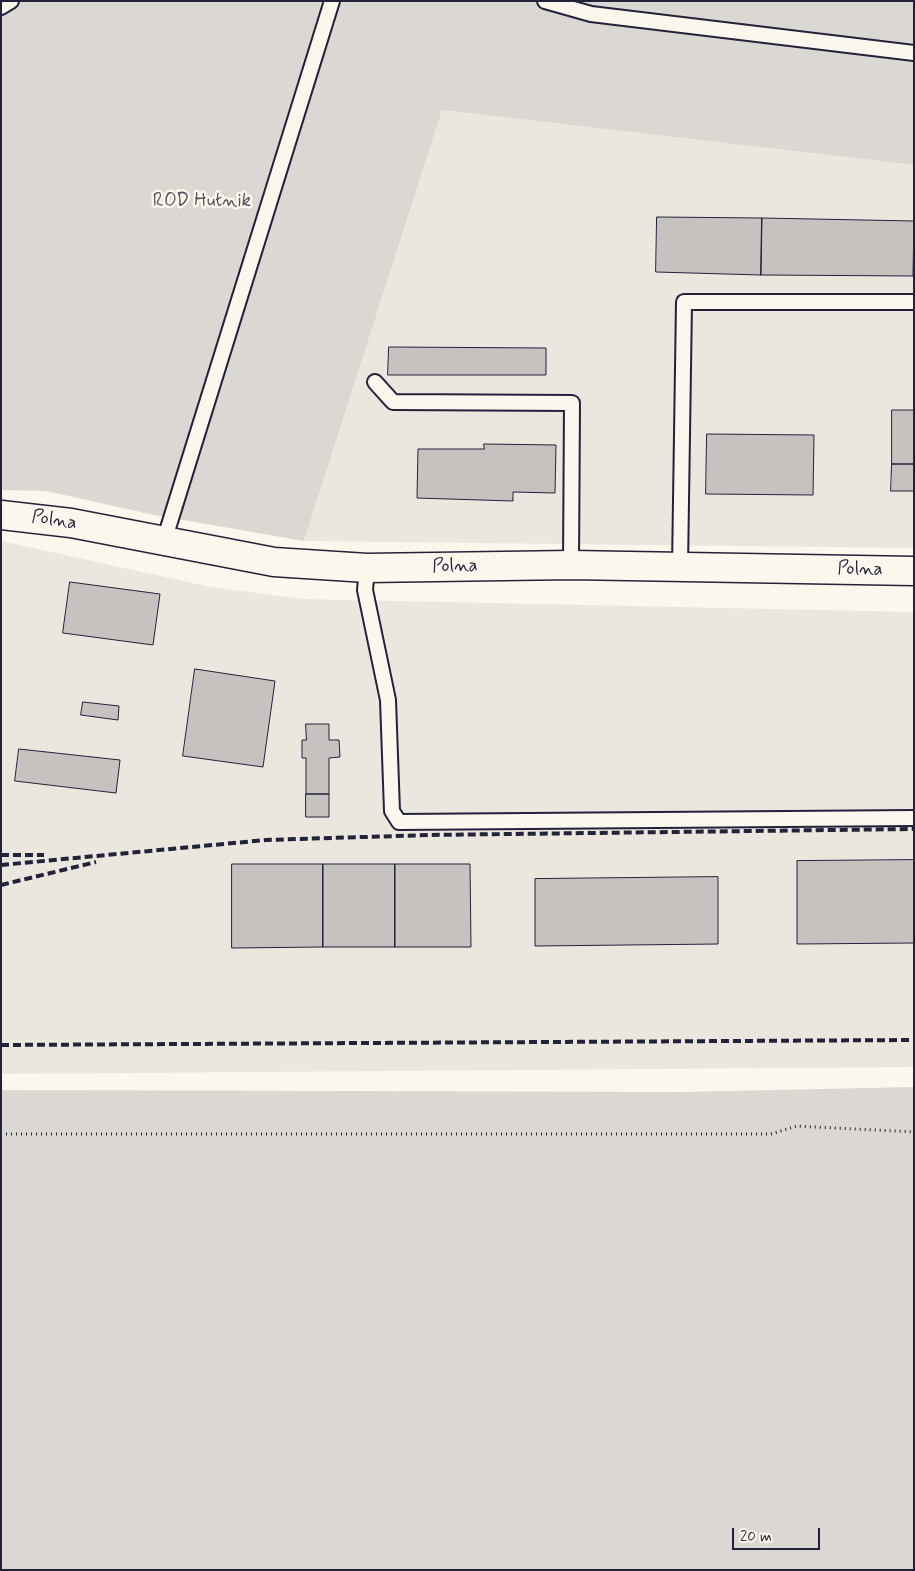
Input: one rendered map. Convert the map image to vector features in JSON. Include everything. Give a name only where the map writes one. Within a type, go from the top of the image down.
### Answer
[{"type":"street","name":"Polna","points":[[1,515],[71,523],[274,562],[367,568],[571,565],[914,571]]},
{"type":"lane","points":[[1,7],[11,1]]},
{"type":"lane","points":[[164,542],[332,1]]},
{"type":"lane","points":[[545,1],[591,14],[914,53]]},
{"type":"lane","points":[[680,567],[684,302],[914,302]]},
{"type":"lane","points":[[375,382],[393,402],[572,403],[571,565]]},
{"type":"lane","points":[[367,568],[365,590],[388,700],[392,811],[399,822],[914,818]]},
{"type":"path","points":[[1,1134],[771,1134],[797,1126],[914,1132]]},
{"type":"shaded area","points":[[442,110],[914,165],[914,548],[304,541]]},
{"type":"shaded area","points":[[1,541],[211,587],[303,599],[914,612],[914,1067],[1,1074]]},
{"type":"green space","name":"ROD Hutnik","points":[[1,1],[914,1],[914,165],[442,110],[304,541],[154,515],[46,491],[1,490]]},
{"type":"green space","points":[[914,1087],[914,1570],[1,1570],[1,1090],[682,1092]]},
{"type":"building","points":[[657,217],[762,218],[761,275],[656,272]]},
{"type":"building","points":[[762,218],[914,221],[913,276],[761,275]]},
{"type":"building","points":[[389,347],[546,348],[546,375],[388,375]]},
{"type":"building","points":[[892,410],[914,410],[914,464],[892,464]]},
{"type":"building","points":[[707,434],[814,435],[813,495],[706,494]]},
{"type":"building","points":[[484,444],[556,445],[555,493],[513,492],[513,501],[417,498],[418,449],[484,449]]},
{"type":"building","points":[[892,464],[914,464],[914,491],[891,491]]},
{"type":"building","points":[[70,582],[160,594],[153,645],[63,633]]},
{"type":"building","points":[[195,669],[275,681],[263,767],[183,756]]},
{"type":"building","points":[[83,702],[119,706],[118,720],[81,715]]},
{"type":"building","points":[[306,724],[329,724],[329,740],[339,740],[340,757],[329,758],[329,794],[306,794],[306,758],[302,758],[302,740],[306,740]]},
{"type":"building","points":[[19,749],[120,760],[116,793],[15,781]]},
{"type":"building","points":[[306,794],[329,794],[329,817],[306,817]]},
{"type":"building","points":[[914,860],[914,943],[797,944],[797,861]]},
{"type":"building","points":[[232,864],[323,864],[323,947],[232,948]]},
{"type":"building","points":[[323,864],[395,864],[395,947],[323,947]]},
{"type":"building","points":[[395,864],[470,864],[471,947],[395,947]]},
{"type":"building","points":[[718,877],[718,944],[535,946],[535,879]]},
{"type":"railway","points":[[1,865],[266,840],[429,835],[914,829]]},
{"type":"railway","points":[[1,855],[44,855]]},
{"type":"railway","points":[[1,885],[96,862]]},
{"type":"railway","points":[[1,1045],[914,1040]]}]
